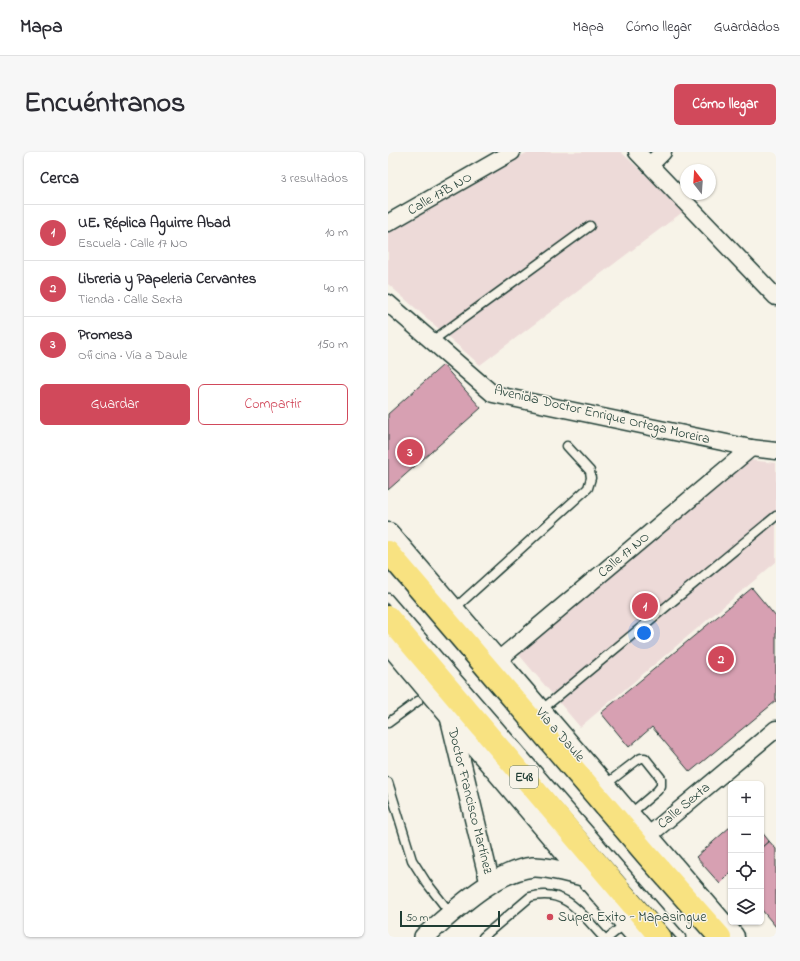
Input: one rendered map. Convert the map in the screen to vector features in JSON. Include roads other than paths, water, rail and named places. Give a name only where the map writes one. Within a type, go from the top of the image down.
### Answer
[{"type":"main road","name":"Vía a Daule","points":[[388,534],[733,937]]},
{"type":"main road","name":"Vía a Daule","points":[[388,552],[649,857],[720,937]]},
{"type":"main road","name":"E48","points":[[388,617],[660,937]]},
{"type":"main road","name":"E48","points":[[388,641],[633,930]]},
{"type":"street","name":"Calle 17B NO","points":[[388,223],[512,152]]},
{"type":"street","points":[[637,152],[776,297]]},
{"type":"street","points":[[650,165],[663,152]]},
{"type":"street","name":"Avenida Doctor Enrique Ortega Moreira","points":[[388,303],[493,394],[751,448],[776,451]]},
{"type":"street","name":"Calle 17 NO","points":[[496,662],[751,448]]},
{"type":"street","name":"Doctor Francisco Martínez","points":[[449,714],[490,883],[514,871],[534,867],[587,877]]},
{"type":"street","name":"Calle Sexta","points":[[648,836],[776,729]]},
{"type":"street","points":[[424,937],[490,883]]},
{"type":"lane","points":[[432,341],[590,226]]},
{"type":"lane","points":[[453,610],[588,488],[591,478],[590,471],[567,446]]},
{"type":"lane","points":[[540,712],[776,516]]},
{"type":"lane","points":[[388,564],[497,692]]},
{"type":"lane","points":[[388,598],[681,937]]},
{"type":"lane","points":[[388,723],[418,701]]},
{"type":"lane","points":[[604,786],[636,761],[641,758],[646,758],[661,778],[661,786],[630,815]]},
{"type":"lane","points":[[388,782],[412,860],[426,882],[451,914]]},
{"type":"lane","points":[[483,937],[530,897],[550,895],[564,899],[572,904],[604,937]]},
{"type":"lane","points":[[609,937],[633,930]]},
{"type":"place","name":"Promesa","points":[[410,452]]},
{"type":"place","name":"UE. Réplica Aguirre Abad","points":[[645,606]]},
{"type":"place","name":"Libreria y Papeleria Cervantes","points":[[721,659]]},
{"type":"place","name":"Super Exito - Mapasingue","points":[[550,917]]}]
